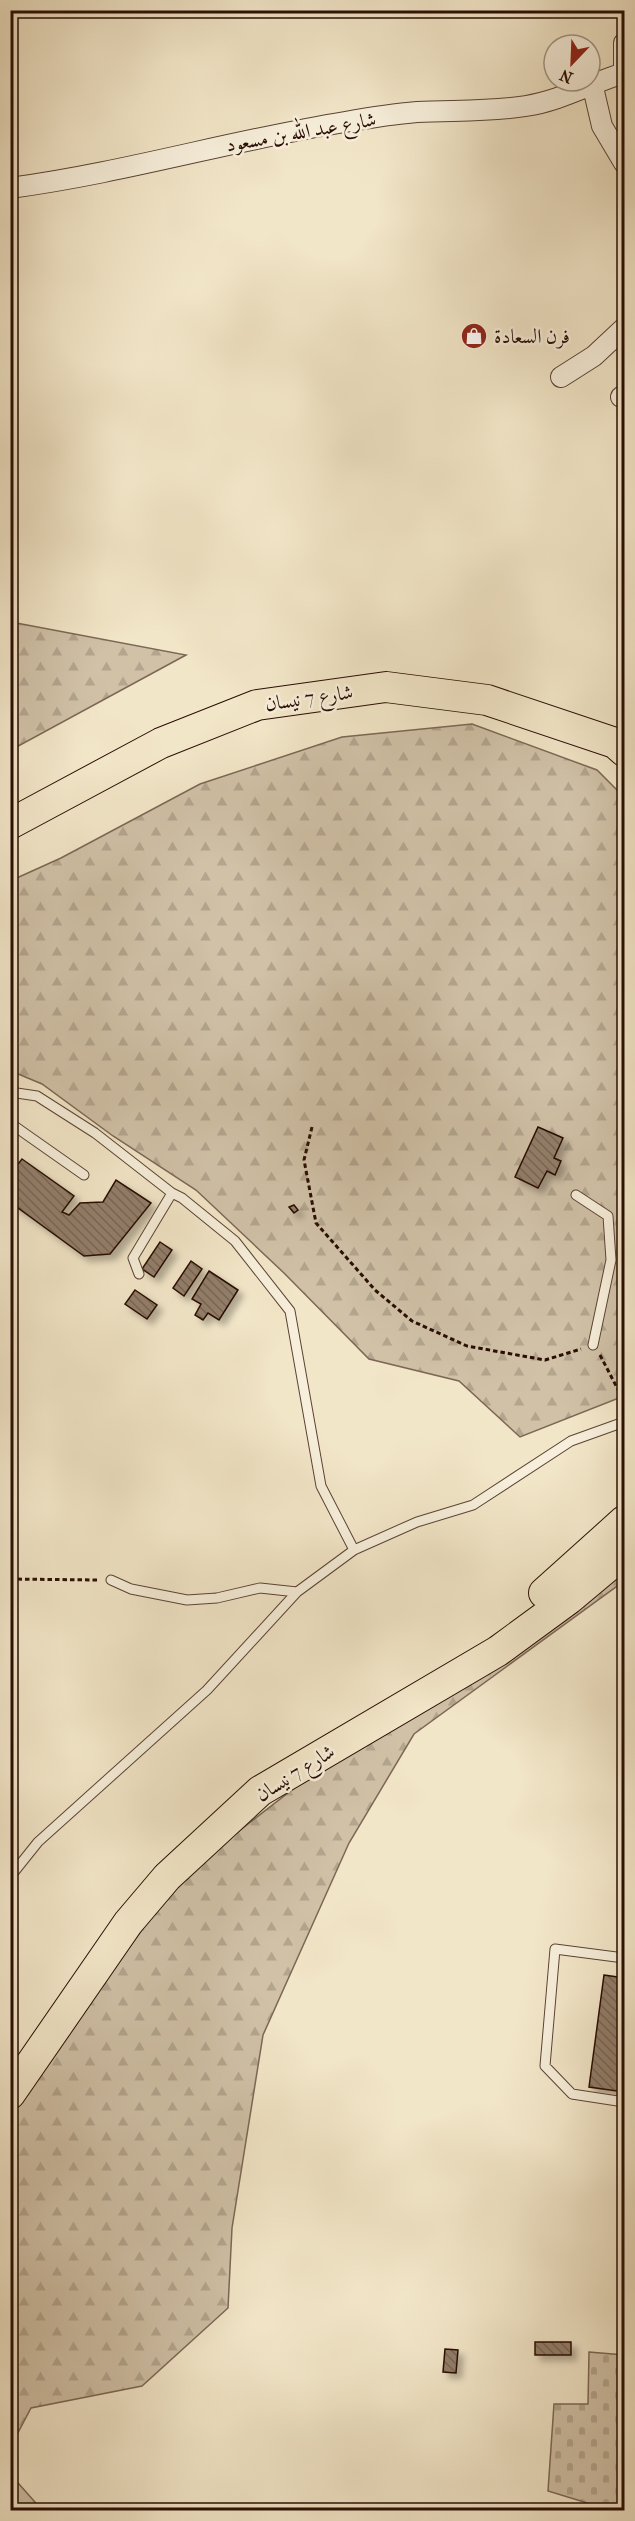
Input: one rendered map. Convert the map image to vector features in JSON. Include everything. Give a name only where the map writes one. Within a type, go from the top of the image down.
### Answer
[{"type":"main road","name":"شارع 7 نيسان","points":[[10,801],[152,726],[252,686],[386,667],[492,681],[624,726]]},
{"type":"main road","name":"شارع 7 نيسان","points":[[10,824],[161,743],[257,705],[386,687],[487,700],[615,743],[624,751]]},
{"type":"main road","name":"شارع 7 نيسان","points":[[10,2059],[112,1912],[153,1863],[248,1776],[487,1634],[557,1584],[624,1521]]},
{"type":"main road","name":"شارع 7 نيسان","points":[[10,2094],[128,1923],[167,1877],[260,1791],[498,1651],[569,1599],[624,1553]]},
{"type":"street","points":[[624,43],[624,73]]},
{"type":"street","name":"شارع عبد الله بن مسعود","points":[[602,80],[624,73]]},
{"type":"street","name":"شارع عبد الله بن مسعود","points":[[10,188],[140,165],[233,143],[347,121],[417,112],[462,112],[524,106],[543,103],[568,93]]},
{"type":"street","points":[[594,93],[602,126],[624,163]]},
{"type":"street","points":[[561,377],[594,356],[624,328]]},
{"type":"lane","points":[[10,1092],[37,1096],[95,1133],[172,1193],[182,1198],[235,1241],[290,1311],[321,1486],[354,1550]]},
{"type":"lane","points":[[10,1123],[84,1174]]},
{"type":"lane","points":[[139,1274],[133,1258],[172,1193]]},
{"type":"lane","points":[[576,1195],[608,1216],[611,1260],[593,1345]]},
{"type":"lane","points":[[10,1877],[38,1842],[207,1690],[297,1592],[354,1550],[417,1522],[473,1505],[571,1441],[624,1422]]},
{"type":"lane","points":[[111,1580],[131,1589],[187,1600],[217,1598],[260,1588],[297,1592]]},
{"type":"lane","points":[[624,1958],[555,1949],[544,2066],[572,2094],[624,2102]]},
{"type":"path","points":[[312,1127],[304,1160],[315,1223],[375,1290],[412,1321],[467,1346],[545,1360],[593,1345],[606,1364],[624,1401]]},
{"type":"path","points":[[10,1579],[111,1580]]},
{"type":"green space","points":[[11,622],[186,655],[11,750]]},
{"type":"green space","points":[[472,724],[597,770],[624,797],[624,1396],[520,1437],[459,1381],[369,1359],[284,1273],[196,1190],[113,1136],[42,1084],[11,1071],[10,881],[61,858],[200,784],[342,737]]},
{"type":"green space","points":[[624,1557],[624,1581],[414,1734],[349,1843],[263,2035],[232,2228],[228,2308],[142,2386],[31,2408],[11,2446],[11,2113],[44,2064],[182,1875],[377,1724]]},
{"type":"green space","points":[[589,2352],[624,2355],[624,2479],[617,2510],[610,2510],[548,2491],[554,2404],[588,2404]]},
{"type":"green space","points":[[11,2475],[42,2510],[11,2510]]},
{"type":"building","points":[[538,1127],[563,1138],[554,1158],[561,1161],[555,1175],[547,1171],[538,1188],[515,1177]]},
{"type":"building","points":[[22,1159],[74,1196],[62,1212],[69,1215],[80,1203],[103,1202],[116,1180],[151,1203],[110,1254],[84,1256],[10,1202],[10,1174]]},
{"type":"building","points":[[294,1205],[298,1210],[294,1213],[289,1207]]},
{"type":"building","points":[[160,1242],[172,1250],[154,1277],[142,1269]]},
{"type":"building","points":[[191,1261],[202,1269],[184,1296],[173,1288]]},
{"type":"building","points":[[209,1271],[238,1290],[219,1320],[208,1313],[203,1320],[195,1315],[201,1304],[192,1299]]},
{"type":"building","points":[[135,1290],[157,1305],[147,1319],[125,1304]]},
{"type":"building","points":[[604,1975],[624,1978],[624,2092],[589,2087]]},
{"type":"building","points":[[535,2342],[571,2342],[571,2355],[535,2355]]},
{"type":"building","points":[[445,2349],[458,2350],[456,2373],[443,2372]]},
{"type":"place","name":"فرن السعادة","points":[[474,336]]}]
